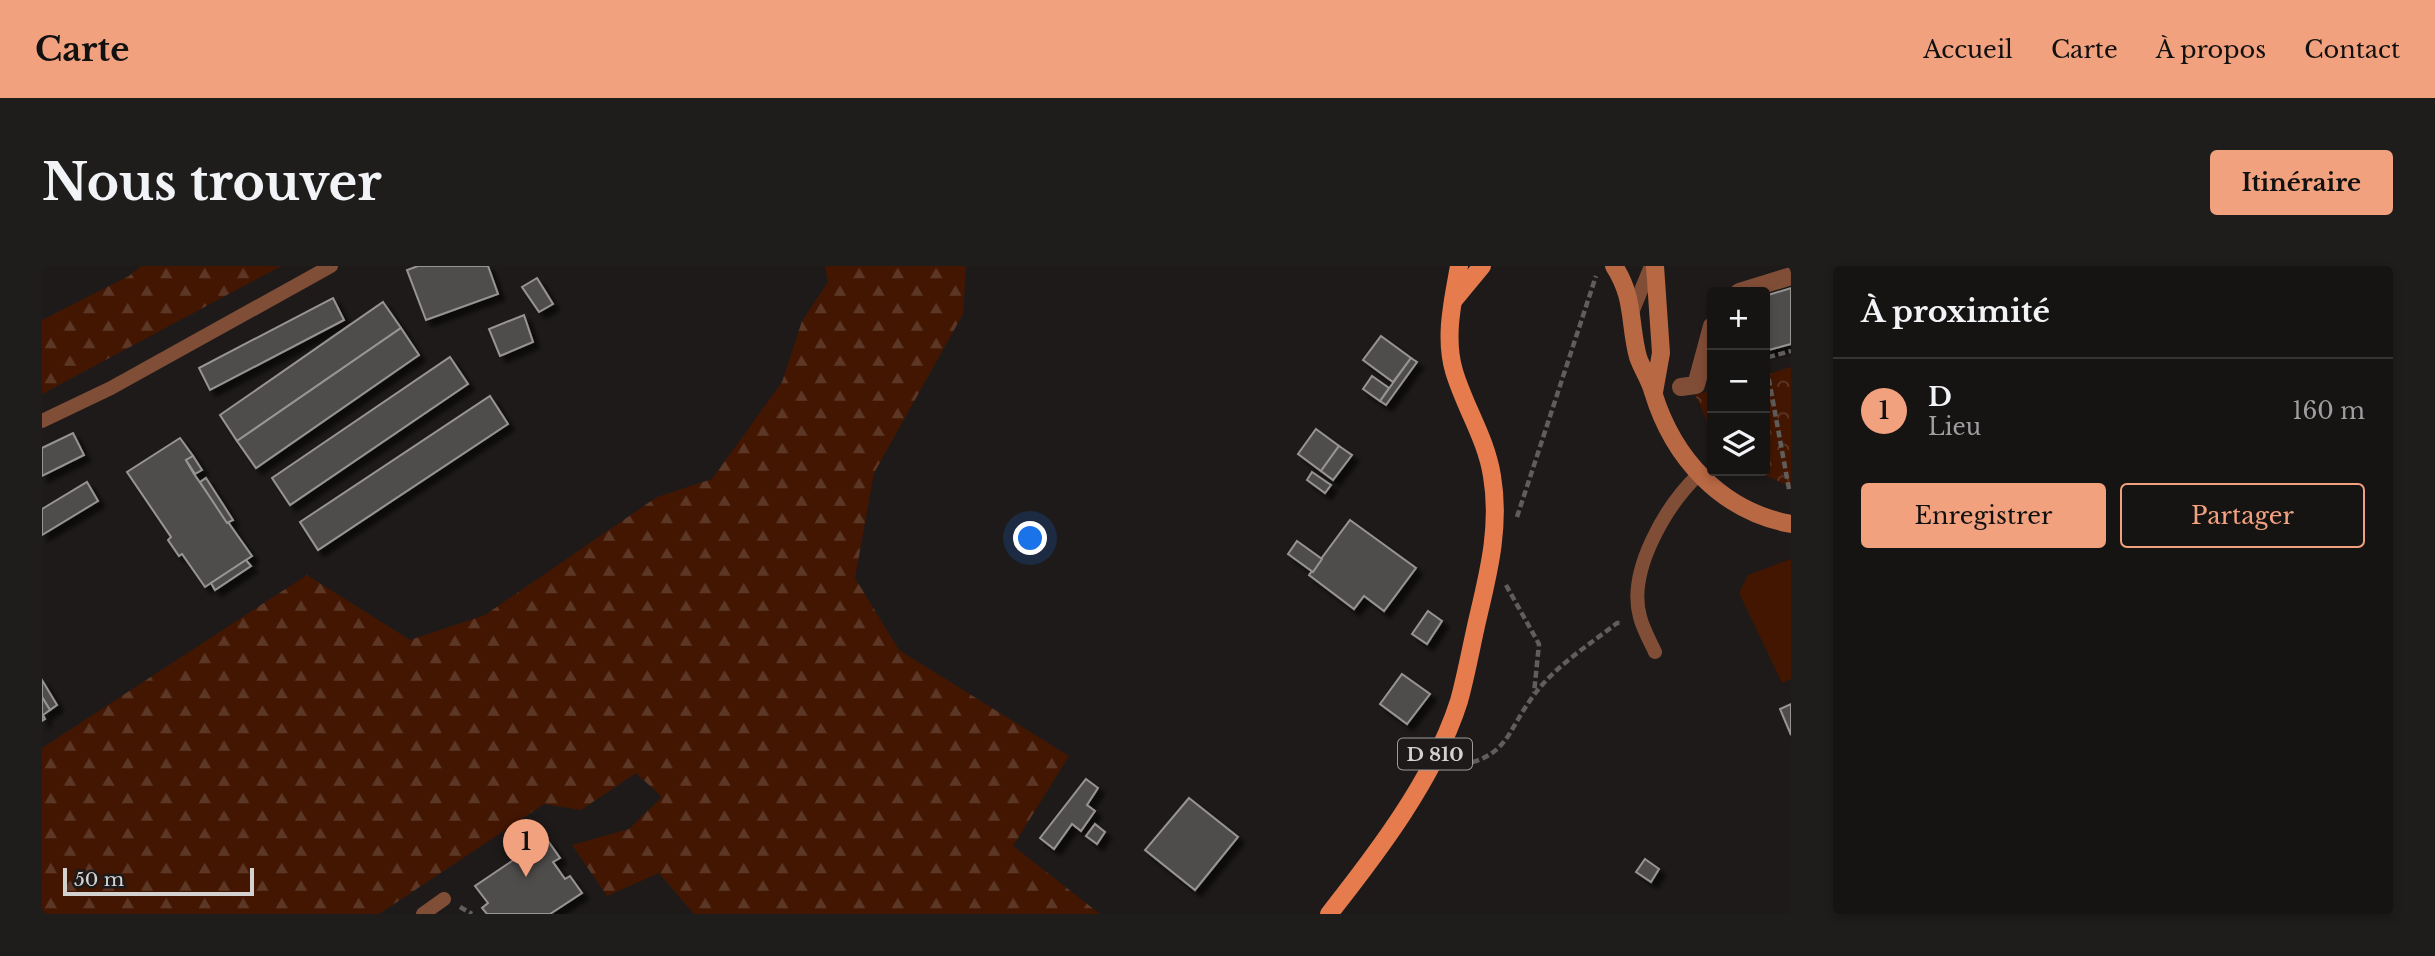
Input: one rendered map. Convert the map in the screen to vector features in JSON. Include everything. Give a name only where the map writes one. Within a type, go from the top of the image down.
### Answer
[{"type":"main road","name":"D 810","points":[[1329,914],[1394,826],[1427,771],[1458,702],[1489,570],[1496,525],[1493,478],[1485,442],[1454,372],[1450,331],[1459,266]]},
{"type":"main road","points":[[1453,302],[1482,266]]},
{"type":"street","points":[[1653,266],[1661,353],[1654,392]]},
{"type":"street","points":[[1607,269],[1633,310],[1638,357],[1672,441],[1698,475],[1757,516],[1791,524]]},
{"type":"street","points":[[1755,287],[1791,276]]},
{"type":"street","points":[[1681,387],[1696,385],[1707,344]]},
{"type":"lane","points":[[42,421],[111,388],[331,266]]},
{"type":"lane","points":[[1633,310],[1653,266]]},
{"type":"lane","points":[[1655,652],[1639,615],[1640,584],[1647,552],[1666,510],[1698,475]]},
{"type":"lane","points":[[423,914],[444,899]]},
{"type":"path","points":[[1516,520],[1595,277],[1607,269]]},
{"type":"path","points":[[1789,489],[1765,358],[1791,351]]},
{"type":"path","points":[[1489,570],[1497,569],[1539,644],[1534,694]]},
{"type":"path","points":[[1427,771],[1473,763],[1498,751],[1534,694],[1566,663],[1617,623],[1623,623]]},
{"type":"green space","points":[[141,266],[281,266],[42,394],[42,320],[129,276]]},
{"type":"green space","points":[[825,266],[966,266],[963,314],[874,473],[855,578],[899,650],[1069,756],[1013,846],[1100,914],[694,914],[659,873],[607,896],[572,845],[629,829],[662,797],[636,773],[581,810],[544,804],[379,914],[42,914],[42,748],[307,575],[410,640],[485,615],[657,497],[712,479],[782,382],[802,321],[828,282]]},
{"type":"green space","points":[[1791,367],[1791,487],[1767,476],[1770,476],[1770,373]]},
{"type":"green space","points":[[1707,391],[1707,420],[1695,395]]},
{"type":"green space","points":[[1791,559],[1791,679],[1782,683],[1739,593],[1748,575]]},
{"type":"building","points":[[418,266],[488,266],[498,294],[426,320],[407,270]]},
{"type":"building","points":[[537,278],[553,304],[539,312],[522,287]]},
{"type":"building","points":[[1791,288],[1791,344],[1770,350],[1770,294]]},
{"type":"building","points":[[333,298],[344,320],[210,390],[199,368]]},
{"type":"building","points":[[383,302],[401,328],[237,441],[220,415]]},
{"type":"building","points":[[524,315],[533,342],[500,356],[489,329]]},
{"type":"building","points":[[401,328],[419,355],[256,468],[237,441]]},
{"type":"building","points":[[1381,336],[1411,358],[1393,382],[1363,360]]},
{"type":"building","points":[[450,357],[468,384],[290,505],[272,478]]},
{"type":"building","points":[[1411,358],[1417,362],[1386,405],[1380,401]]},
{"type":"building","points":[[1372,376],[1389,388],[1380,401],[1363,389]]},
{"type":"building","points":[[490,396],[508,424],[318,550],[300,522]]},
{"type":"building","points":[[1316,429],[1339,446],[1321,471],[1298,454]]},
{"type":"building","points":[[73,433],[84,455],[42,476],[42,448]]},
{"type":"building","points":[[180,438],[193,456],[186,460],[194,474],[252,556],[205,587],[182,554],[179,556],[168,540],[171,537],[127,472]]},
{"type":"building","points":[[1339,446],[1352,455],[1333,480],[1321,471]]},
{"type":"building","points":[[193,456],[202,470],[195,474],[186,460]]},
{"type":"building","points":[[1312,472],[1331,485],[1325,493],[1307,480]]},
{"type":"building","points":[[206,478],[233,520],[227,523],[200,482]]},
{"type":"building","points":[[87,482],[98,501],[42,535],[42,509]]},
{"type":"building","points":[[1350,520],[1416,568],[1384,611],[1364,596],[1354,609],[1309,575]]},
{"type":"building","points":[[1297,541],[1322,559],[1313,572],[1288,554]]},
{"type":"building","points":[[246,560],[251,566],[215,590],[211,583]]},
{"type":"building","points":[[1428,611],[1442,621],[1427,644],[1412,634]]},
{"type":"building","points":[[1402,674],[1430,694],[1407,724],[1380,704]]},
{"type":"building","points":[[42,680],[57,705],[50,710],[42,697]]},
{"type":"building","points":[[42,697],[50,710],[43,715],[45,719],[42,721]]},
{"type":"building","points":[[1791,704],[1791,735],[1780,709]]},
{"type":"building","points":[[1086,779],[1098,788],[1087,805],[1095,811],[1081,831],[1072,824],[1054,849],[1040,838]]},
{"type":"building","points":[[1189,798],[1238,837],[1195,890],[1145,850]]},
{"type":"building","points":[[1095,824],[1105,832],[1097,844],[1086,836]]},
{"type":"building","points":[[546,838],[560,858],[553,862],[565,879],[570,876],[582,893],[550,914],[487,914],[482,908],[488,903],[475,886]]},
{"type":"building","points":[[1645,859],[1659,869],[1651,882],[1636,872]]},
{"type":"place","name":"D","points":[[526,877]]}]
